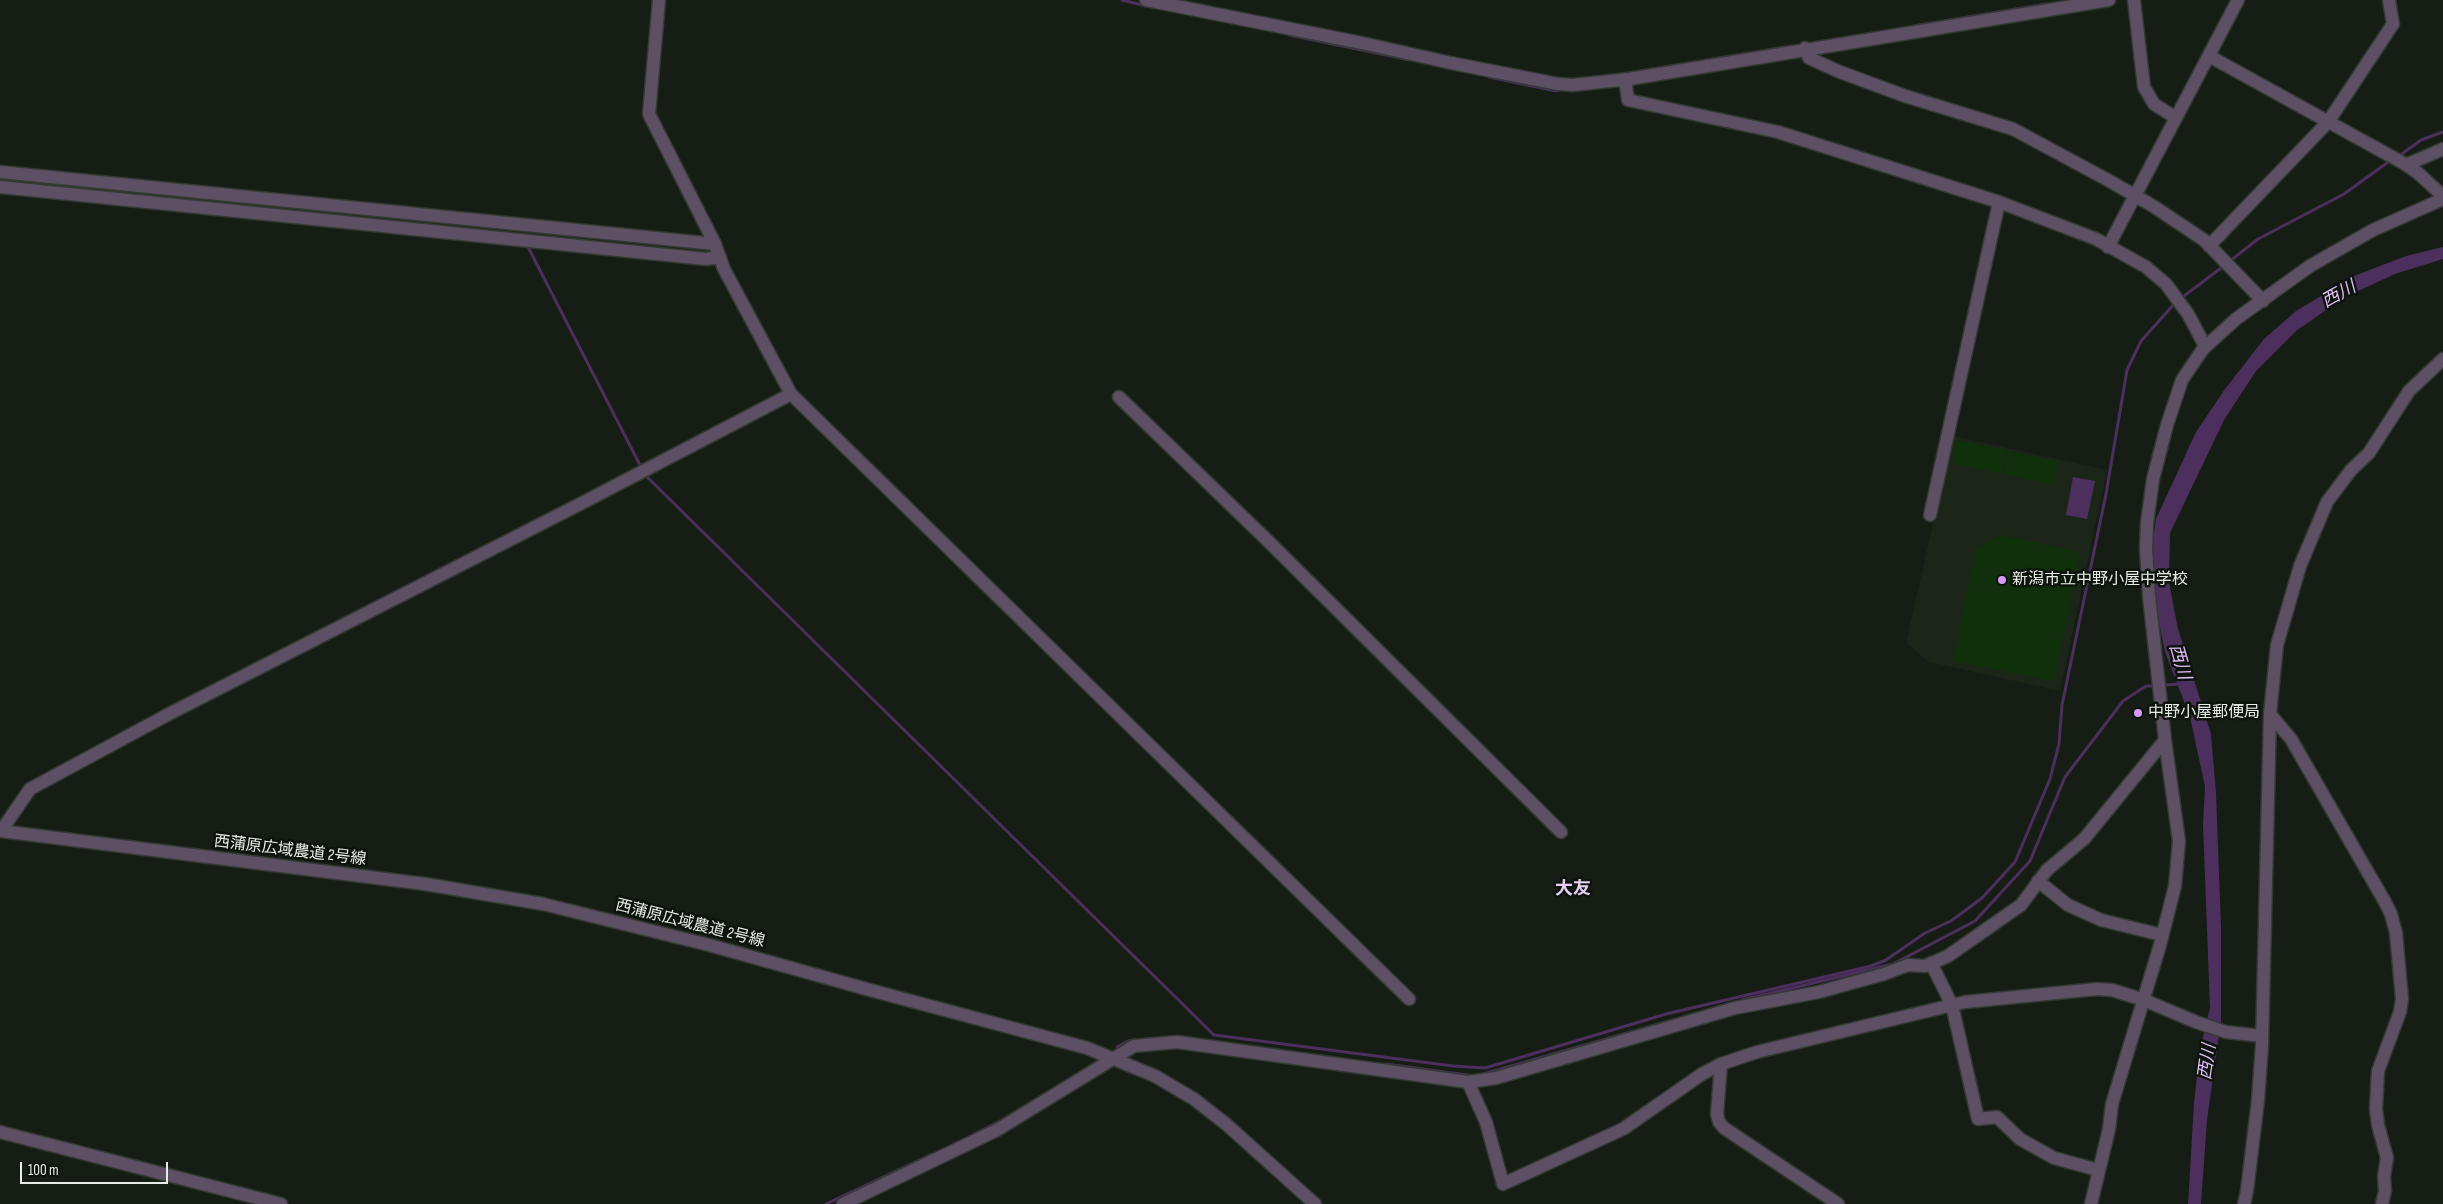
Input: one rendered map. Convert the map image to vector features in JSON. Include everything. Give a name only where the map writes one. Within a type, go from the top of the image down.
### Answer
[{"type":"street","points":[[659,0],[649,114],[715,244],[724,269],[791,394],[1409,999]]},
{"type":"street","points":[[1146,0],[1558,84],[1573,85],[1625,79],[1805,48],[2109,0]]},
{"type":"street","points":[[2134,0],[2144,87],[2154,104],[2176,118]]},
{"type":"street","points":[[2108,247],[2238,0]]},
{"type":"street","points":[[2209,246],[2328,122],[2393,24],[2389,0]]},
{"type":"street","points":[[1805,48],[1809,58],[1840,72],[1905,96],[2013,129],[2135,196],[2175,221],[2209,246],[2263,301]]},
{"type":"street","points":[[2091,1204],[2109,1129],[2112,1104],[2144,1000],[2175,886],[2179,841],[2165,740],[2149,596],[2147,522],[2153,479],[2167,425],[2182,380],[2206,346],[2236,319],[2335,250],[2443,198],[2418,173],[2406,165],[2209,56]]},
{"type":"street","points":[[1625,79],[1628,100],[1778,132],[1999,202],[2096,239],[2146,267],[2166,284],[2188,314],[2206,346]]},
{"type":"street","points":[[2406,165],[2443,149]]},
{"type":"street","points":[[0,172],[715,244]]},
{"type":"street","points":[[0,187],[706,259],[720,257]]},
{"type":"street","points":[[1930,515],[1999,202]]},
{"type":"street","points":[[2244,1204],[2258,1100],[2265,993],[2264,921],[2270,714],[2277,645],[2300,566],[2327,502],[2346,477],[2369,453],[2409,392],[2443,359]]},
{"type":"street","points":[[0,831],[30,789],[167,715],[791,394]]},
{"type":"street","points":[[1119,397],[1275,548],[1560,832]]},
{"type":"street","points":[[2270,714],[2291,739],[2392,914],[2396,934],[2402,999],[2400,1012],[2378,1071],[2376,1109],[2378,1125],[2387,1158],[2384,1176],[2385,1191],[2382,1204]]},
{"type":"street","points":[[843,1204],[997,1130],[1134,1046],[1177,1042],[1468,1082],[1496,1078],[1730,1009],[1819,992],[1884,974],[1908,965],[1925,966],[1948,956],[2021,905],[2047,870],[2084,839],[2165,740]]},
{"type":"street","name":"西蒲原広域農道 2号線","points":[[0,831],[425,884],[543,904],[709,945],[1087,1048],[1155,1076],[1194,1099],[1226,1124],[1315,1204]]},
{"type":"street","points":[[2038,881],[2068,905],[2101,920],[2162,935]]},
{"type":"street","points":[[1931,963],[1952,1005],[1978,1119],[1997,1117],[2020,1139],[2054,1158],[2098,1170]]},
{"type":"street","points":[[1468,1082],[1486,1122],[1503,1184],[1623,1129],[1702,1074],[1721,1064],[1757,1052],[1952,1005],[1981,1000],[2097,989],[2112,990],[2144,1000],[2196,1022],[2226,1032],[2262,1036]]},
{"type":"street","points":[[1721,1064],[1719,1122],[1731,1133],[1838,1204]]},
{"type":"street","points":[[0,1132],[281,1204]]},
{"type":"shaded area","name":"新潟市立中野小屋中学校","points":[[1953,436],[2107,470],[2060,691],[1929,662],[1906,643]]},
{"type":"green space","points":[[1956,440],[2007,450],[2002,474],[1952,463]]},
{"type":"green space","points":[[2008,451],[2058,461],[2053,484],[2003,474]]},
{"type":"green space","points":[[2001,535],[2080,552],[2054,681],[1953,661],[1976,549]]},
{"type":"water","name":"西川","points":[[2443,247],[2443,259],[2395,274],[2345,297],[2296,331],[2256,371],[2224,420],[2170,533],[2169,582],[2178,629],[2211,734],[2216,793],[2221,927],[2221,1021],[2207,1120],[2201,1204],[2188,1204],[2194,1103],[2200,1049],[2210,1008],[2203,825],[2205,786],[2190,717],[2165,652],[2155,603],[2152,549],[2156,519],[2196,432],[2225,389],[2264,339],[2296,311],[2354,276],[2406,256]]},
{"type":"water","points":[[2073,477],[2095,481],[2087,519],[2066,515]]},
{"type":"waterway","points":[[1122,0],[1146,6]]},
{"type":"waterway","points":[[1914,26],[2046,4]]},
{"type":"waterway","points":[[1289,35],[1410,60]]},
{"type":"waterway","points":[[1628,73],[1792,46]]},
{"type":"waterway","points":[[1489,77],[1556,91],[1561,89]]},
{"type":"waterway","points":[[2399,156],[2421,140],[2443,132]]},
{"type":"waterway","points":[[2230,261],[2258,239],[2344,194],[2391,160]]},
{"type":"waterway","points":[[527,245],[642,469]]},
{"type":"waterway","points":[[2180,299],[2225,265]]},
{"type":"waterway","points":[[645,475],[1214,1035],[1453,1066],[1485,1068],[1666,1014],[1871,966],[1886,960],[1925,933],[1951,921],[1982,898],[2015,862],[2050,779],[2059,744],[2062,705],[2106,494],[2127,370],[2141,341],[2175,303]]},
{"type":"waterway","name":"西川","points":[[2163,685],[2182,684]]},
{"type":"waterway","points":[[1742,1000],[1893,964],[1975,921],[2030,861],[2065,777],[2123,701],[2146,686],[2157,686]]},
{"type":"waterway","points":[[1483,1074],[1722,1006]]},
{"type":"waterway","points":[[1146,1039],[1179,1037]]},
{"type":"waterway","points":[[1117,1047],[1128,1041],[1135,1040]]},
{"type":"waterway","points":[[1386,1064],[1474,1076]]},
{"type":"waterway","points":[[974,1134],[1004,1119]]},
{"type":"waterway","points":[[826,1204],[932,1154]]},
{"type":"place","name":"新潟市立中野小屋中学校","points":[[2002,580]]},
{"type":"place","name":"中野小屋郵便局","points":[[2138,713]]},
{"type":"district","name":"大友","points":[[1573,889]]}]
